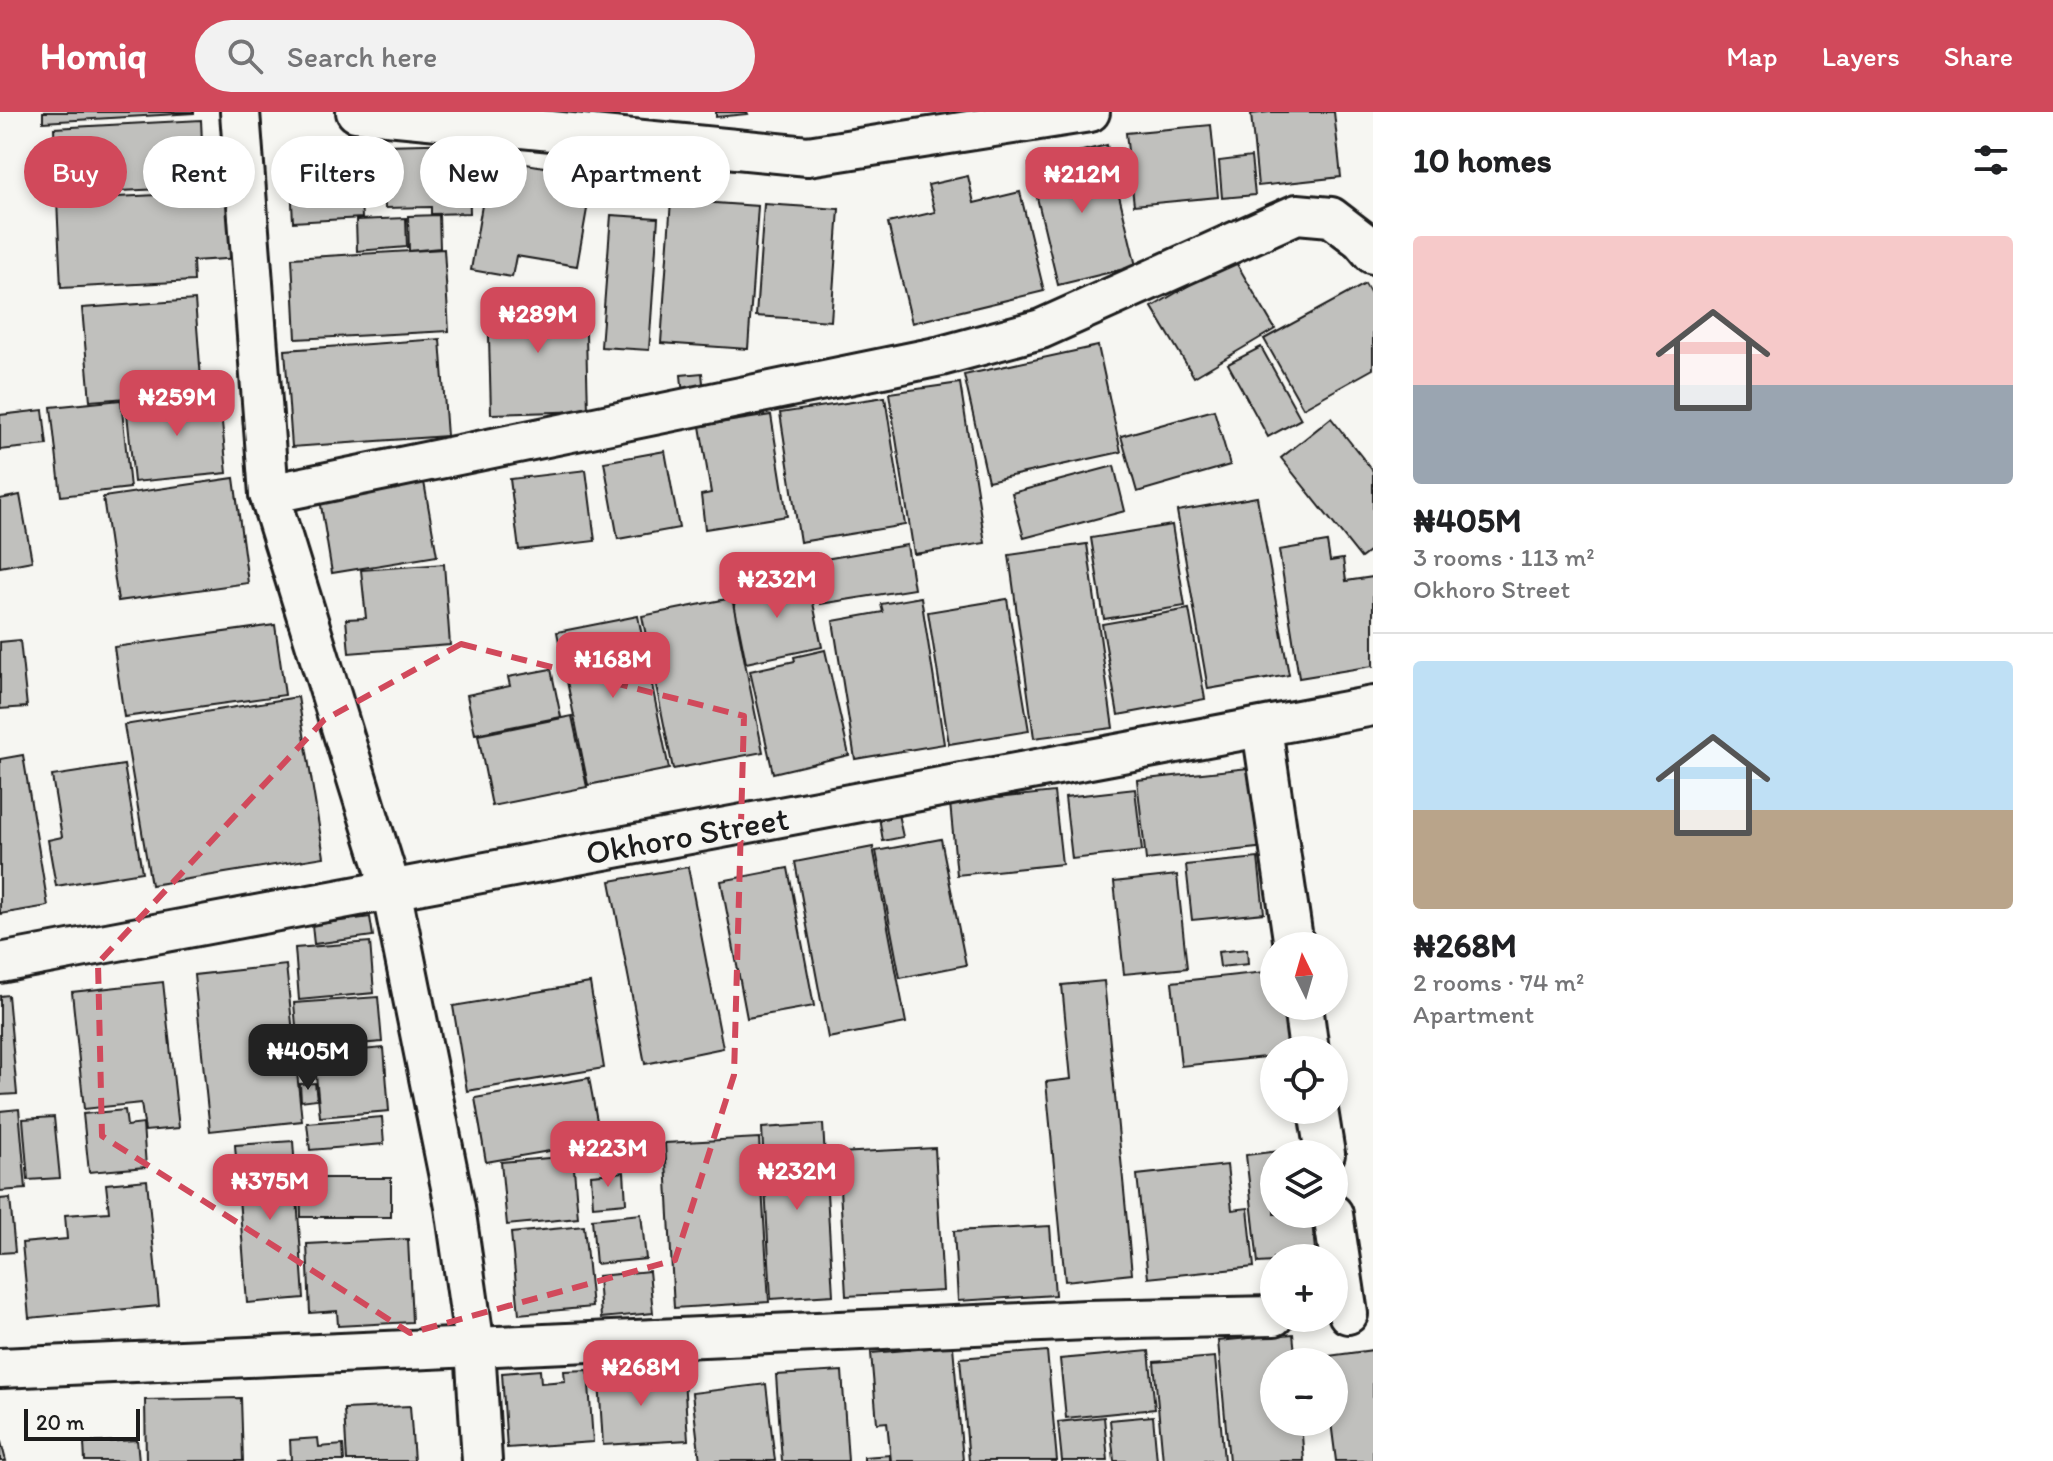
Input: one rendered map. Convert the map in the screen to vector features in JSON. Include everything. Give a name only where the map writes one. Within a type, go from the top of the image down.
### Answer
[{"type":"street","points":[[240,112],[269,494],[391,889],[455,1207],[475,1347],[482,1461]]},
{"type":"street","points":[[356,112],[808,156],[1090,112]]},
{"type":"street","points":[[269,494],[941,356],[1041,329],[1297,214],[1331,217],[1361,240],[1373,254]]},
{"type":"street","name":"Okhoro Street","points":[[0,963],[1373,706]]},
{"type":"street","points":[[1262,728],[1292,932]]},
{"type":"street","points":[[1336,1228],[1352,1315]]},
{"type":"street","points":[[0,1368],[1087,1320],[1260,1316]]},
{"type":"highlighted area","points":[[461,644],[744,716],[734,1075],[675,1260],[410,1333],[102,1136],[98,963],[324,720]]},
{"type":"building","points":[[43,112],[194,112],[194,113],[43,122]]},
{"type":"building","points":[[716,112],[747,112],[748,114],[716,117]]},
{"type":"building","points":[[1334,112],[1341,177],[1258,186],[1251,114]]},
{"type":"building","points":[[201,120],[202,136],[143,136],[143,190],[127,191],[127,136],[54,136],[54,128]]},
{"type":"building","points":[[1211,125],[1218,197],[1134,205],[1126,133]]},
{"type":"building","points":[[420,144],[420,207],[404,208],[404,145]]},
{"type":"building","points":[[1107,145],[1136,266],[1058,285],[1029,164]]},
{"type":"building","points":[[1251,157],[1255,195],[1222,198],[1219,161]]},
{"type":"building","points":[[527,164],[543,167],[543,208],[587,208],[577,266],[516,256],[512,277],[471,270],[482,208],[527,208]]},
{"type":"building","points":[[968,176],[974,203],[1020,192],[1044,291],[912,323],[888,223],[935,212],[928,185]]},
{"type":"building","points":[[127,196],[143,196],[143,208],[238,208],[241,258],[193,261],[194,281],[61,288],[57,208],[127,208]]},
{"type":"building","points":[[730,204],[758,206],[748,349],[661,343],[670,208],[730,208]]},
{"type":"building","points":[[764,204],[839,209],[831,321],[756,316]]},
{"type":"building","points":[[292,208],[361,208],[362,218],[293,222]]},
{"type":"building","points":[[431,208],[470,208],[470,213],[431,214]]},
{"type":"building","points":[[439,215],[440,248],[409,251],[408,216]]},
{"type":"building","points":[[611,215],[658,218],[649,350],[601,347]]},
{"type":"building","points":[[406,218],[407,247],[357,251],[356,220]]},
{"type":"building","points":[[444,249],[449,331],[296,339],[292,258]]},
{"type":"building","points":[[1234,259],[1275,329],[1194,377],[1152,307]]},
{"type":"building","points":[[1365,284],[1373,298],[1373,369],[1303,408],[1264,339]]},
{"type":"building","points":[[585,297],[588,411],[491,414],[488,299]]},
{"type":"building","points":[[195,300],[202,392],[90,401],[82,308]]},
{"type":"building","points":[[440,339],[447,436],[292,447],[285,350]]},
{"type":"building","points":[[1098,346],[1121,452],[988,481],[964,375]]},
{"type":"building","points":[[1261,347],[1301,419],[1268,437],[1228,364]]},
{"type":"building","points":[[702,373],[704,393],[683,395],[681,375]]},
{"type":"building","points":[[960,383],[985,543],[914,554],[889,393]]},
{"type":"building","points":[[219,393],[227,473],[134,482],[126,403]]},
{"type":"building","points":[[885,397],[905,525],[800,542],[780,413]]},
{"type":"building","points":[[121,400],[130,488],[61,496],[51,407]]},
{"type":"building","points":[[43,410],[47,445],[0,450],[0,415]]},
{"type":"building","points":[[1214,410],[1230,465],[1137,492],[1121,436]]},
{"type":"building","points":[[771,415],[787,516],[705,529],[701,495],[711,493],[700,426]]},
{"type":"building","points":[[1331,418],[1373,471],[1373,549],[1361,558],[1281,458]]},
{"type":"building","points":[[665,451],[679,528],[618,539],[604,462]]},
{"type":"building","points":[[1114,466],[1125,511],[1024,538],[1012,493]]},
{"type":"building","points":[[586,470],[595,541],[519,550],[510,479]]},
{"type":"building","points":[[234,478],[248,583],[118,601],[103,497]]},
{"type":"building","points":[[424,482],[437,556],[332,573],[320,499]]},
{"type":"building","points":[[20,495],[32,561],[0,567],[0,499]]},
{"type":"building","points":[[1257,497],[1289,675],[1208,689],[1177,511]]},
{"type":"building","points":[[1172,525],[1185,606],[1104,619],[1091,538]]},
{"type":"building","points":[[1327,542],[1330,561],[1343,559],[1346,581],[1373,577],[1373,666],[1299,678],[1279,550]]},
{"type":"building","points":[[1087,544],[1113,728],[1034,738],[1009,555]]},
{"type":"building","points":[[907,545],[914,589],[820,604],[813,561]]},
{"type":"building","points":[[444,564],[450,645],[349,653],[346,619],[366,618],[361,570]]},
{"type":"building","points":[[808,578],[822,647],[746,663],[732,593]]},
{"type":"building","points":[[921,597],[944,744],[855,759],[833,621],[883,612],[881,604]]},
{"type":"building","points":[[732,598],[763,752],[673,769],[642,616]]},
{"type":"building","points":[[1007,599],[1029,731],[949,744],[928,612]]},
{"type":"building","points":[[1189,609],[1205,699],[1118,715],[1102,624]]},
{"type":"building","points":[[638,616],[669,769],[588,785],[557,632]]},
{"type":"building","points":[[275,625],[285,695],[124,717],[114,647]]},
{"type":"building","points":[[20,640],[27,707],[0,709],[0,642]]},
{"type":"building","points":[[825,650],[849,755],[773,773],[750,671],[795,661],[794,657]]},
{"type":"building","points":[[551,669],[561,717],[475,734],[467,695],[510,686],[508,677]]},
{"type":"building","points":[[298,697],[324,857],[151,885],[124,725]]},
{"type":"building","points":[[572,716],[587,787],[492,806],[478,735]]},
{"type":"building","points":[[23,755],[48,906],[0,914],[0,759]]},
{"type":"building","points":[[124,765],[142,872],[56,886],[48,840],[62,837],[52,776]]},
{"type":"building","points":[[1258,767],[1266,847],[1146,860],[1137,780]]},
{"type":"building","points":[[1135,789],[1142,851],[1072,859],[1065,797]]},
{"type":"building","points":[[1054,792],[1062,864],[957,875],[950,803]]},
{"type":"building","points":[[898,814],[903,837],[883,841],[879,817]]},
{"type":"building","points":[[941,839],[966,965],[900,978],[876,851]]},
{"type":"building","points":[[873,847],[906,1023],[828,1038],[795,862]]},
{"type":"building","points":[[1258,858],[1264,913],[1192,920],[1186,865]]},
{"type":"building","points":[[688,867],[723,1048],[645,1064],[610,881]]},
{"type":"building","points":[[788,868],[814,1006],[747,1018],[721,881]]},
{"type":"building","points":[[1177,875],[1187,968],[1124,974],[1114,882]]},
{"type":"building","points":[[370,917],[373,936],[314,944],[312,925]]},
{"type":"building","points":[[370,942],[374,993],[299,1000],[295,948]]},
{"type":"building","points":[[1247,949],[1248,964],[1220,967],[1218,952]]},
{"type":"building","points":[[286,965],[302,1121],[210,1131],[194,975]]},
{"type":"building","points":[[1260,973],[1260,1020],[1298,1020],[1299,1036],[1260,1036],[1260,1058],[1181,1066],[1172,982]]},
{"type":"building","points":[[1104,981],[1132,1274],[1065,1281],[1046,1082],[1071,1079],[1062,985]]},
{"type":"building","points":[[163,982],[179,1128],[145,1131],[141,1103],[84,1109],[72,992]]},
{"type":"building","points":[[590,983],[604,1068],[467,1091],[453,1006]]},
{"type":"building","points":[[8,995],[17,1094],[0,1095],[0,996]]},
{"type":"building","points":[[378,997],[382,1042],[298,1049],[294,1003]]},
{"type":"building","points":[[384,1048],[389,1111],[320,1117],[314,1054]]},
{"type":"building","points":[[589,1078],[601,1142],[486,1162],[475,1098]]},
{"type":"building","points":[[315,1083],[317,1099],[301,1101],[300,1084]]},
{"type":"building","points":[[19,1109],[26,1189],[0,1191],[0,1111]]},
{"type":"building","points":[[125,1110],[127,1126],[143,1124],[146,1167],[89,1172],[83,1114]]},
{"type":"building","points":[[54,1117],[60,1178],[28,1180],[23,1119]]},
{"type":"building","points":[[382,1117],[384,1144],[310,1150],[307,1123]]},
{"type":"building","points":[[823,1124],[833,1295],[771,1299],[762,1128]]},
{"type":"building","points":[[759,1138],[769,1302],[674,1308],[665,1143]]},
{"type":"building","points":[[293,1141],[304,1298],[247,1303],[235,1145]]},
{"type":"building","points":[[935,1148],[943,1291],[846,1296],[838,1153]]},
{"type":"building","points":[[1260,1153],[1260,1228],[1313,1228],[1314,1244],[1260,1244],[1258,1263],[1246,1155]]},
{"type":"building","points":[[573,1156],[578,1218],[507,1225],[501,1162]]},
{"type":"building","points":[[1227,1165],[1232,1210],[1248,1208],[1254,1267],[1148,1278],[1137,1175]]},
{"type":"building","points":[[624,1172],[626,1203],[593,1206],[591,1175]]},
{"type":"building","points":[[300,1178],[391,1178],[391,1217],[301,1217]]},
{"type":"building","points":[[147,1180],[159,1306],[29,1318],[22,1243],[67,1239],[65,1215],[109,1212],[106,1184]]},
{"type":"building","points":[[10,1198],[15,1252],[0,1253],[0,1199]]},
{"type":"building","points":[[641,1214],[646,1259],[596,1264],[592,1219]]},
{"type":"building","points":[[584,1226],[592,1307],[519,1314],[511,1233]]},
{"type":"building","points":[[1050,1226],[1055,1295],[958,1301],[954,1231]]},
{"type":"building","points":[[408,1239],[412,1322],[338,1326],[337,1311],[310,1313],[307,1244]]},
{"type":"building","points":[[649,1271],[653,1313],[601,1318],[598,1276]]},
{"type":"building","points":[[1293,1334],[1294,1348],[1260,1348],[1260,1436],[1302,1436],[1304,1461],[1229,1461],[1218,1341]]},
{"type":"building","points":[[953,1346],[963,1461],[891,1461],[887,1422],[877,1423],[871,1353]]},
{"type":"building","points":[[1373,1350],[1373,1461],[1336,1461],[1333,1436],[1348,1436],[1348,1353]]},
{"type":"building","points":[[1047,1351],[1057,1461],[969,1461],[960,1358]]},
{"type":"building","points":[[1149,1351],[1155,1409],[1066,1418],[1060,1359]]},
{"type":"building","points":[[1215,1357],[1224,1461],[1163,1461],[1154,1362]]},
{"type":"building","points":[[628,1362],[629,1381],[684,1378],[688,1440],[603,1445],[598,1364]]},
{"type":"building","points":[[540,1370],[541,1383],[565,1381],[564,1371],[588,1370],[593,1442],[507,1448],[502,1373]]},
{"type":"building","points":[[842,1371],[848,1461],[782,1461],[776,1375]]},
{"type":"building","points":[[766,1384],[775,1461],[700,1461],[692,1393]]},
{"type":"building","points":[[241,1398],[243,1461],[146,1461],[145,1400]]},
{"type":"building","points":[[410,1406],[414,1461],[347,1461],[344,1409]]},
{"type":"building","points":[[1153,1416],[1157,1461],[1114,1461],[1110,1420]]},
{"type":"building","points":[[1104,1417],[1108,1461],[1062,1461],[1058,1422]]},
{"type":"building","points":[[318,1438],[319,1447],[343,1445],[344,1461],[275,1461],[291,1460],[290,1440]]},
{"type":"building","points":[[137,1440],[139,1461],[85,1461],[84,1443]]},
{"type":"building","points":[[1,1442],[6,1461],[0,1461]]},
{"type":"building","points":[[890,1455],[890,1461],[864,1461],[864,1457]]}]
